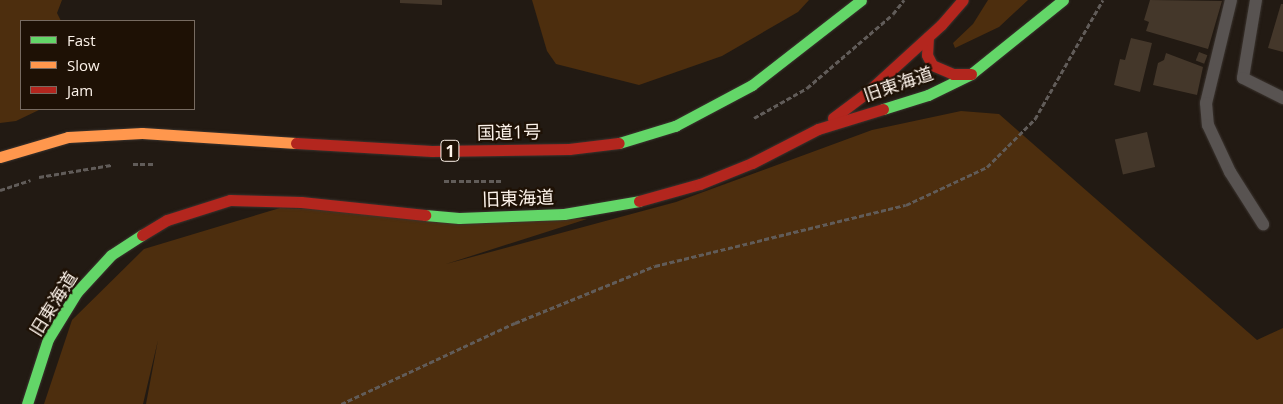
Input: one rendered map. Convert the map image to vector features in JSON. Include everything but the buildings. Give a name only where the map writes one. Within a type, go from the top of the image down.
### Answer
[{"type":"main road","name":"国道1号","points":[[0,157],[68,137],[142,133],[432,151],[569,149],[622,143],[675,126],[752,85],[834,24],[861,0]]},
{"type":"main road","points":[[818,129],[864,95],[928,37],[963,0]]},
{"type":"main road","points":[[1043,19],[1047,0]]},
{"type":"main road","name":"旧東海道","points":[[27,404],[48,339],[77,292],[110,255],[167,220],[230,200],[301,202],[459,218],[564,214],[641,201],[700,184],[752,163],[818,129],[928,95],[971,74],[1043,19],[1063,0]]},
{"type":"main road","points":[[928,37],[926,55],[932,65],[953,74],[971,74]]},
{"type":"lane","points":[[1231,0],[1206,103],[1208,125],[1230,172],[1263,224]]},
{"type":"lane","points":[[1256,0],[1243,78],[1283,98]]},
{"type":"path","points":[[340,404],[515,323],[656,266],[906,205],[987,167],[1035,119],[1103,0]]},
{"type":"shaded area","points":[[0,0],[62,0],[57,13],[60,20],[20,20],[20,110],[39,110],[16,121],[0,123]]},
{"type":"shaded area","points":[[532,0],[809,0],[798,12],[722,56],[639,85],[556,64],[547,51]]},
{"type":"shaded area","points":[[988,0],[1028,0],[999,27],[955,48],[953,43],[973,24]]},
{"type":"shaded area","points":[[961,111],[999,114],[1257,340],[1283,328],[1283,404],[146,404],[158,340],[143,404],[44,404],[72,320],[144,249],[280,208],[587,219],[446,264],[676,202],[872,130]]},
{"type":"traffic: fast","points":[[619,143],[675,126],[752,85],[861,0]]},
{"type":"traffic: fast","points":[[883,109],[928,95],[971,74],[1063,0]]},
{"type":"traffic: fast","points":[[425,215],[459,218],[564,214],[639,201]]},
{"type":"traffic: fast","points":[[27,404],[48,339],[77,292],[111,255],[142,235]]},
{"type":"traffic: slow","points":[[0,157],[68,137],[142,133],[296,143]]},
{"type":"traffic: jam","points":[[833,118],[864,95],[941,25],[963,0]]},
{"type":"traffic: jam","points":[[928,37],[927,55],[932,65],[953,74],[971,74]]},
{"type":"traffic: jam","points":[[639,201],[700,184],[752,163],[818,129],[883,109]]},
{"type":"traffic: jam","points":[[296,143],[432,151],[569,149],[619,143]]},
{"type":"traffic: jam","points":[[142,235],[167,220],[230,200],[301,202],[425,215]]}]
